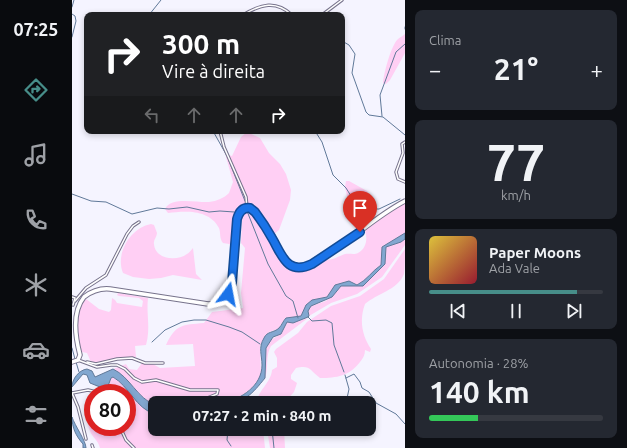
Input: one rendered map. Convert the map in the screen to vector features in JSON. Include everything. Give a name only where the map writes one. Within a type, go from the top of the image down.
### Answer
[{"type":"highway","points":[[75,361],[80,356],[72,320],[74,306],[89,294],[105,289],[208,304],[222,301],[228,294],[232,283],[238,215],[241,211],[248,208],[255,212],[284,259],[292,266],[302,268],[332,252],[379,216],[405,201]]},
{"type":"street","points":[[326,12],[342,0]]},
{"type":"street","points":[[249,12],[270,2],[278,3],[287,8],[290,12]]},
{"type":"street","points":[[221,134],[224,147],[246,197],[248,208]]},
{"type":"street","points":[[405,142],[402,144],[403,151],[396,172],[398,178],[405,182]]},
{"type":"street","points":[[74,301],[86,288],[106,275],[127,234],[133,226],[139,222]]},
{"type":"street","points":[[72,297],[75,297],[74,306]]},
{"type":"street","points":[[75,361],[96,364],[117,359],[132,358],[145,363],[163,363]]},
{"type":"street","points":[[85,362],[97,367],[117,366],[125,369],[134,378],[145,382],[156,380],[190,390],[218,390],[217,394],[212,396]]},
{"type":"street","points":[[84,391],[72,393],[78,407],[86,439]]},
{"type":"street","points":[[124,436],[134,448]]},
{"type":"shaded area","points":[[405,34],[405,53],[390,80],[386,84],[383,83],[386,66],[392,48],[397,40]]},
{"type":"shaded area","points":[[245,134],[251,134],[260,138],[269,153],[280,164],[286,174],[291,190],[290,200],[279,230],[272,236],[253,208],[245,204],[238,207],[235,220],[234,249],[229,244],[223,243],[219,228],[209,217],[203,214],[189,212],[168,213],[165,209],[168,205],[179,201],[212,202],[223,198],[229,193],[233,182],[226,157],[229,155],[232,156],[241,137]]},
{"type":"shaded area","points":[[346,181],[349,181],[367,191],[372,199],[374,209],[365,208],[356,203],[354,213],[346,219],[345,216],[350,210],[345,187]]},
{"type":"shaded area","points":[[405,202],[405,233],[382,247],[381,265],[364,281],[357,285],[349,281],[335,285],[327,297],[315,300],[301,316],[285,319],[278,329],[269,332],[260,345],[261,376],[252,388],[241,396],[148,396],[148,401],[136,391],[136,384],[130,384],[124,377],[113,369],[126,364],[129,369],[137,370],[142,363],[151,363],[160,368],[195,366],[193,344],[166,345],[173,333],[185,325],[204,323],[212,312],[243,308],[241,293],[245,248],[241,243],[242,219],[239,218],[240,211],[250,209],[284,263],[291,270],[301,272],[324,259],[332,259],[345,254],[356,254],[361,251],[366,244],[365,231],[386,214]]},
{"type":"shaded area","points":[[151,224],[154,225],[157,233],[154,243],[155,249],[162,256],[167,258],[177,258],[188,254],[193,248],[196,274],[202,280],[173,275],[149,279],[133,277],[123,273],[121,258],[126,243],[131,236],[143,226]]},
{"type":"shaded area","points":[[405,239],[405,245],[382,277],[357,294],[331,303],[309,316],[308,311],[311,306],[326,301],[341,286],[361,286],[382,267],[386,247],[401,242]]},
{"type":"shaded area","points":[[405,249],[404,274],[401,279],[392,288],[365,304],[362,316],[362,328],[365,339],[371,349],[370,352],[365,350],[363,358],[356,367],[337,377],[320,378],[310,369],[305,367],[296,368],[291,375],[291,379],[297,383],[294,392],[290,396],[259,396],[269,379],[272,370],[277,367],[277,358],[274,352],[276,349],[298,333],[307,322],[331,306],[360,296],[384,279]]},
{"type":"shaded area","points":[[118,293],[148,298],[148,333],[146,345],[135,346],[136,357],[123,357],[103,362],[91,362],[87,353],[82,352],[76,330],[78,312],[86,299],[99,309],[109,312],[111,310],[112,298],[117,303],[142,307],[143,301],[139,298],[119,296],[117,295]]},
{"type":"shaded area","points":[[308,318],[271,346],[268,354],[265,378],[266,348],[271,340],[277,336],[287,322]]},
{"type":"shaded area","points":[[113,377],[121,384],[109,384],[111,378]]},
{"type":"shaded area","points":[[136,400],[148,410],[148,436],[264,436],[265,448],[100,448],[93,436],[136,436]]},
{"type":"shaded area","points":[[268,436],[284,436],[285,448],[270,448]]},
{"type":"water","points":[[405,233],[405,239],[401,242],[386,247],[385,264],[363,286],[341,286],[332,297],[311,306],[308,311],[308,317],[293,323],[287,322],[281,334],[273,337],[266,348],[265,378],[252,393],[247,396],[241,396],[254,385],[261,372],[261,345],[265,336],[279,328],[286,318],[301,316],[306,305],[312,300],[327,297],[335,285],[349,281],[357,285],[361,283],[381,265],[382,247]]},
{"type":"water","points":[[87,369],[92,371],[95,377],[113,369],[130,384],[122,384],[113,377],[109,384],[92,384],[90,383],[87,375],[83,374],[72,387],[76,375]]},
{"type":"water","points":[[136,390],[148,401],[148,411],[143,407],[136,400]]},
{"type":"water","points":[[72,417],[86,445],[86,448],[83,448],[83,444],[75,432]]},
{"type":"waterway","points":[[72,7],[74,0]]},
{"type":"waterway","points":[[151,12],[161,0]]},
{"type":"waterway","points":[[72,14],[75,16],[76,21],[72,37]]},
{"type":"waterway","points":[[345,43],[349,45],[355,54],[352,73],[366,112],[369,115],[383,117],[405,135]]},
{"type":"waterway","points":[[382,116],[380,95],[396,52],[405,44]]},
{"type":"waterway","points":[[215,134],[227,156]]},
{"type":"waterway","points":[[317,134],[322,142],[333,175],[346,188],[356,204],[367,209],[379,209],[400,199]]},
{"type":"waterway","points":[[229,161],[245,201]]},
{"type":"waterway","points":[[72,194],[91,201],[106,202],[132,214],[157,208],[169,209],[187,207],[209,212],[234,212]]},
{"type":"waterway","points":[[247,211],[268,264],[286,296],[293,301],[298,318]]},
{"type":"waterway","points":[[308,317],[312,321],[326,320],[332,323],[334,345],[344,372]]},
{"type":"waterway","points":[[152,342],[165,330],[182,322],[206,320],[242,332],[260,344]]},
{"type":"waterway","points":[[72,348],[75,359]]},
{"type":"waterway","points":[[76,362],[79,372]]},
{"type":"waterway","points":[[346,378],[354,374],[360,382],[362,388],[369,392],[376,403],[396,414],[405,424]]},
{"type":"waterway","points":[[345,375],[349,389],[348,396]]},
{"type":"waterway","points":[[227,436],[227,440],[231,446]]},
{"type":"waterway","points":[[273,436],[274,448]]},
{"type":"route","points":[[228,294],[231,290],[232,283],[237,219],[239,213],[243,209],[250,208],[255,212],[272,238],[281,256],[289,264],[296,267],[307,267],[332,252],[360,232]]}]
